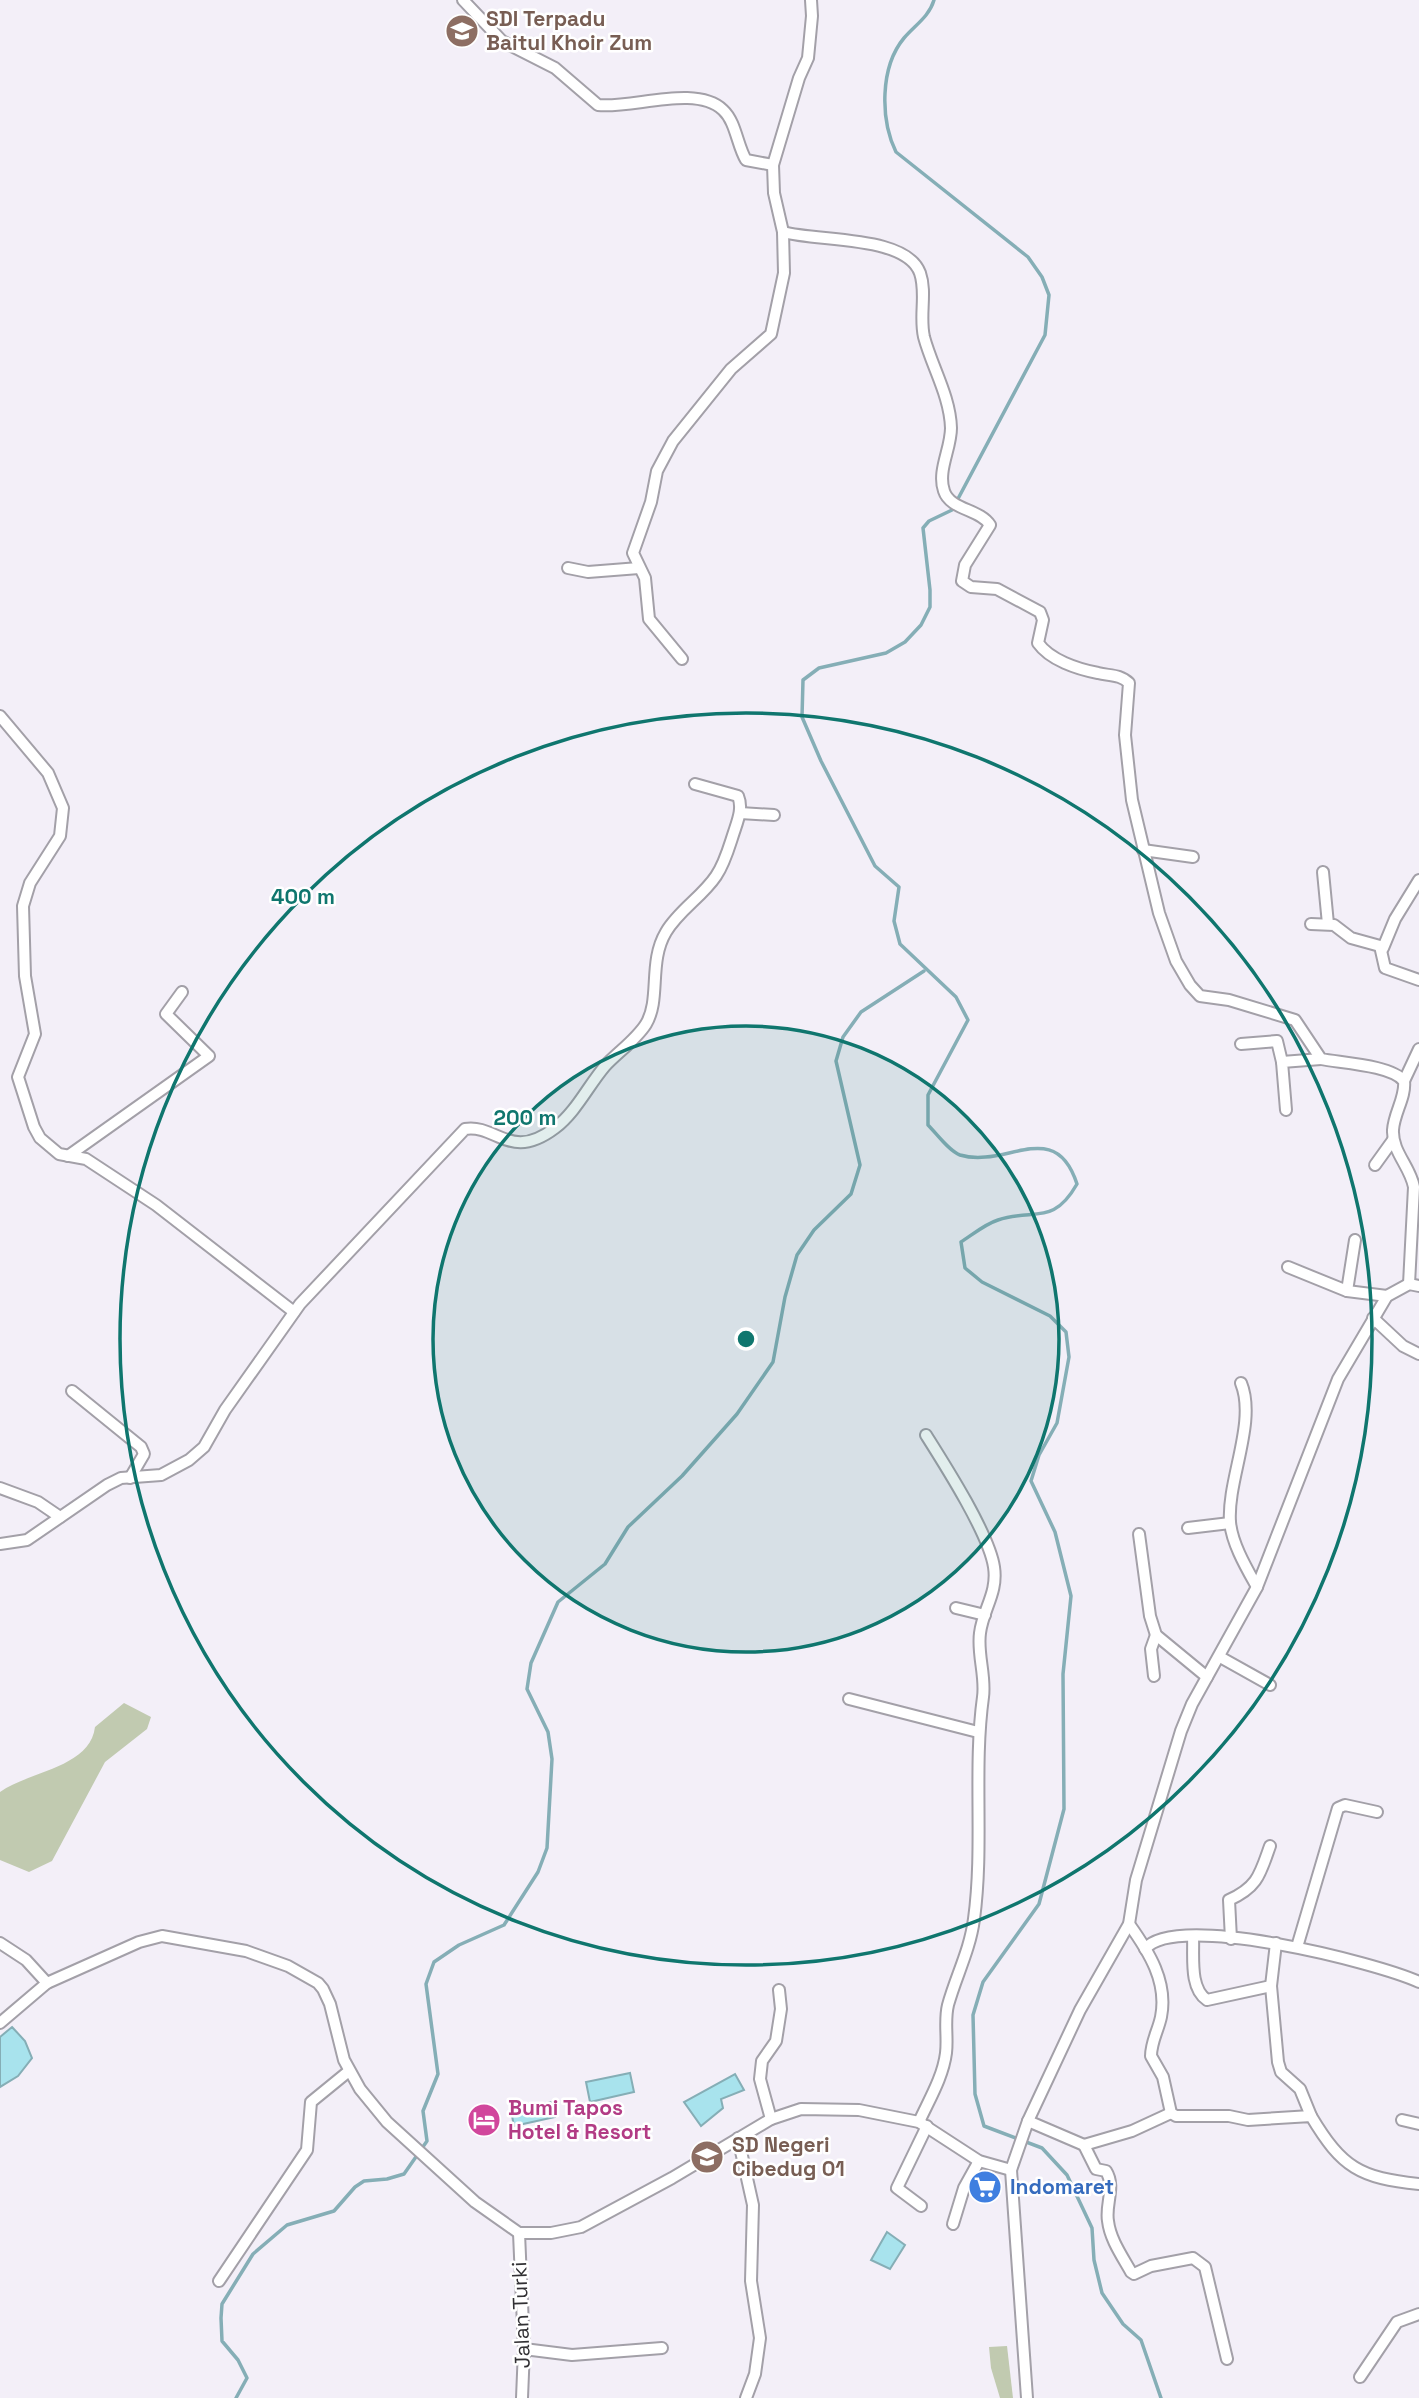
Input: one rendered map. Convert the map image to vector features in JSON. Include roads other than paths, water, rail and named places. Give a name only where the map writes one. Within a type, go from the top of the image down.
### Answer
[{"type":"street","points":[[463,0],[502,41],[555,68],[598,105],[682,99],[715,105],[724,111],[730,121],[746,160],[773,165]]},
{"type":"street","points":[[682,659],[649,619],[645,578],[633,553],[662,459],[713,389],[771,334],[777,297],[783,283],[783,232],[774,193],[773,165],[807,58],[813,16],[811,0]]},
{"type":"street","points":[[783,232],[835,241],[879,244],[905,254],[913,261],[922,282],[923,332],[950,419],[951,429],[942,476],[947,497],[985,518],[990,525],[965,565],[961,576],[965,584],[996,589],[1040,612],[1043,620],[1038,643],[1053,658],[1097,673],[1123,677],[1129,683],[1126,755],[1143,850],[1167,937],[1194,992],[1200,996],[1229,1000],[1295,1020],[1321,1059]]},
{"type":"street","points":[[568,568],[589,572],[639,568]]},
{"type":"street","points":[[0,716],[48,773],[63,808],[60,835],[30,883],[23,906],[25,976],[35,1034],[18,1077],[40,1138],[58,1154],[86,1159],[156,1205],[294,1312]]},
{"type":"street","points":[[0,1544],[27,1540],[107,1485],[130,1478],[162,1475],[189,1460],[204,1447],[225,1410],[294,1312],[338,1260],[386,1215],[465,1129],[478,1129],[509,1142],[524,1142],[554,1129],[569,1115],[605,1067],[644,1027],[650,1015],[653,973],[659,946],[674,920],[715,879],[740,813],[738,796],[695,783]]},
{"type":"street","points":[[740,813],[774,815]]},
{"type":"street","points":[[1143,850],[1193,857]]},
{"type":"street","points":[[1323,872],[1328,924]]},
{"type":"street","points":[[1419,880],[1395,919],[1383,948],[1385,968],[1419,980]]},
{"type":"street","points":[[1311,924],[1328,924],[1351,938],[1383,948]]},
{"type":"street","points":[[68,1157],[209,1056],[166,1014],[182,992]]},
{"type":"street","points":[[1241,1044],[1277,1041],[1282,1062],[1286,1110]]},
{"type":"street","points":[[1375,1166],[1393,1140],[1404,1081],[1419,1049]]},
{"type":"street","points":[[1282,1062],[1321,1059],[1396,1073],[1404,1081]]},
{"type":"street","points":[[1288,1267],[1347,1291],[1387,1296],[1414,1285],[1414,1187],[1412,1174],[1393,1140]]},
{"type":"street","points":[[1347,1291],[1355,1240]]},
{"type":"street","points":[[1027,2398],[1011,2170],[1028,2121],[1080,2010],[1129,1924],[1136,1880],[1181,1731],[1207,1677],[1258,1587],[1338,1379],[1387,1296]]},
{"type":"street","points":[[1373,1318],[1403,1346],[1419,1354]]},
{"type":"street","points":[[1241,1383],[1245,1410],[1231,1499],[1230,1523],[1236,1543],[1258,1587]]},
{"type":"street","points":[[72,1391],[141,1447],[144,1454],[142,1462],[130,1478]]},
{"type":"street","points":[[921,2206],[897,2188],[940,2076],[946,2052],[947,2008],[968,1953],[974,1919],[979,1808],[978,1732],[984,1682],[980,1634],[995,1584],[994,1564],[950,1473],[926,1435]]},
{"type":"street","points":[[0,1488],[38,1502],[60,1517]]},
{"type":"street","points":[[1188,1528],[1230,1523]]},
{"type":"street","points":[[1139,1534],[1150,1616],[1156,1635],[1207,1677]]},
{"type":"street","points":[[956,1608],[985,1615]]},
{"type":"street","points":[[1154,1676],[1151,1649],[1156,1635]]},
{"type":"street","points":[[1220,1657],[1270,1685]]},
{"type":"street","points":[[849,1699],[978,1732]]},
{"type":"street","points":[[1297,1947],[1338,1808],[1345,1805],[1377,1812]]},
{"type":"street","points":[[1231,1939],[1229,1900],[1248,1891],[1257,1881],[1270,1846]]},
{"type":"street","points":[[1129,1924],[1156,1970],[1163,1995],[1151,2056],[1163,2077],[1171,2113],[1176,2116],[1229,2116],[1248,2120],[1311,2116]]},
{"type":"street","points":[[1145,1949],[1155,1940],[1193,1936],[1276,1943],[1400,1973],[1419,1982]]},
{"type":"street","points":[[1193,1936],[1195,1983],[1201,1996],[1207,2000],[1271,1986]]},
{"type":"street","points":[[0,2023],[47,1983],[139,1942],[162,1937],[246,1951],[288,1966],[318,1983],[330,2004],[336,2036],[348,2071],[379,2112],[475,2202],[519,2233],[558,2232],[581,2227],[672,2178],[771,2119],[801,2109],[872,2112],[923,2124],[979,2161],[1011,2170]]},
{"type":"street","points":[[0,1943],[26,1960],[47,1983]]},
{"type":"street","points":[[1276,1943],[1271,1986],[1281,2072],[1300,2089],[1320,2131],[1354,2169],[1380,2180],[1419,2184]]},
{"type":"street","points":[[771,2119],[760,2079],[762,2061],[776,2041],[781,2009],[779,1990]]},
{"type":"street","points":[[219,2281],[307,2150],[312,2102],[348,2071]]},
{"type":"street","points":[[1028,2121],[1084,2145],[1132,2132],[1171,2113]]},
{"type":"street","points":[[1402,2120],[1419,2124]]},
{"type":"street","points":[[738,2138],[754,2205],[751,2281],[760,2338],[755,2374],[746,2398]]},
{"type":"street","points":[[1084,2145],[1096,2169],[1106,2171],[1111,2179],[1107,2217],[1111,2234],[1131,2272],[1138,2273],[1151,2266],[1193,2258],[1205,2267],[1227,2359]]},
{"type":"street","points":[[953,2224],[964,2188],[979,2161]]},
{"type":"street","name":"Jalan Turki","points":[[519,2233],[524,2349],[522,2398]]},
{"type":"street","points":[[1360,2377],[1397,2322],[1419,2314]]},
{"type":"street","points":[[524,2349],[572,2355],[662,2348]]},
{"type":"water","points":[[12,2027],[25,2041],[32,2058],[18,2076],[0,2087],[0,2037]]},
{"type":"water","points":[[630,2073],[634,2092],[590,2102],[586,2082]]},
{"type":"water","points":[[735,2074],[744,2090],[721,2099],[723,2108],[701,2126],[684,2102]]},
{"type":"water","points":[[552,2102],[555,2117],[514,2126],[511,2111]]},
{"type":"water","points":[[887,2232],[905,2245],[890,2269],[871,2260]]},
{"type":"waterway","points":[[934,0],[925,16],[904,38],[890,63],[885,109],[891,139],[896,152],[1028,257],[1042,277],[1049,295],[1045,335],[952,510],[929,521],[923,528],[930,607],[921,625],[905,642],[886,653],[819,668],[803,680],[802,717],[821,761],[875,866],[899,887],[894,921],[900,944],[956,997],[968,1020],[928,1095],[928,1125],[947,1146],[960,1155],[995,1156],[1028,1149],[1056,1153],[1068,1164],[1077,1184],[1060,1206],[1051,1211],[998,1220],[961,1242],[965,1268],[982,1282],[1050,1316],[1066,1332],[1069,1357],[1057,1423],[1039,1455],[1031,1481],[1055,1532],[1071,1596],[1063,1674],[1064,1809],[1039,1904],[983,1982],[973,2015],[975,2094],[984,2126],[1042,2148],[1067,2175],[1092,2228],[1094,2260],[1102,2293],[1123,2324],[1141,2340],[1161,2398]]},
{"type":"waterway","points":[[236,2398],[247,2378],[238,2360],[222,2341],[222,2304],[253,2254],[287,2225],[334,2211],[355,2187],[364,2181],[404,2174],[427,2141],[423,2111],[438,2074],[426,1984],[434,1962],[459,1945],[504,1925],[538,1872],[547,1848],[552,1759],[548,1732],[527,1689],[531,1663],[558,1602],[605,1564],[628,1527],[682,1476],[737,1414],[773,1362],[785,1297],[797,1255],[814,1230],[851,1194],[860,1165],[836,1061],[843,1037],[861,1012],[924,971]]},
{"type":"place","name":"SDI Terpadu Baitul Khoir Zum","points":[[462,31]]},
{"type":"place","name":"Bumi Tapos Hotel & Resort","points":[[484,2120]]},
{"type":"place","name":"SD Negeri Cibedug 01","points":[[707,2157]]},
{"type":"place","name":"Indomaret","points":[[985,2187]]}]
